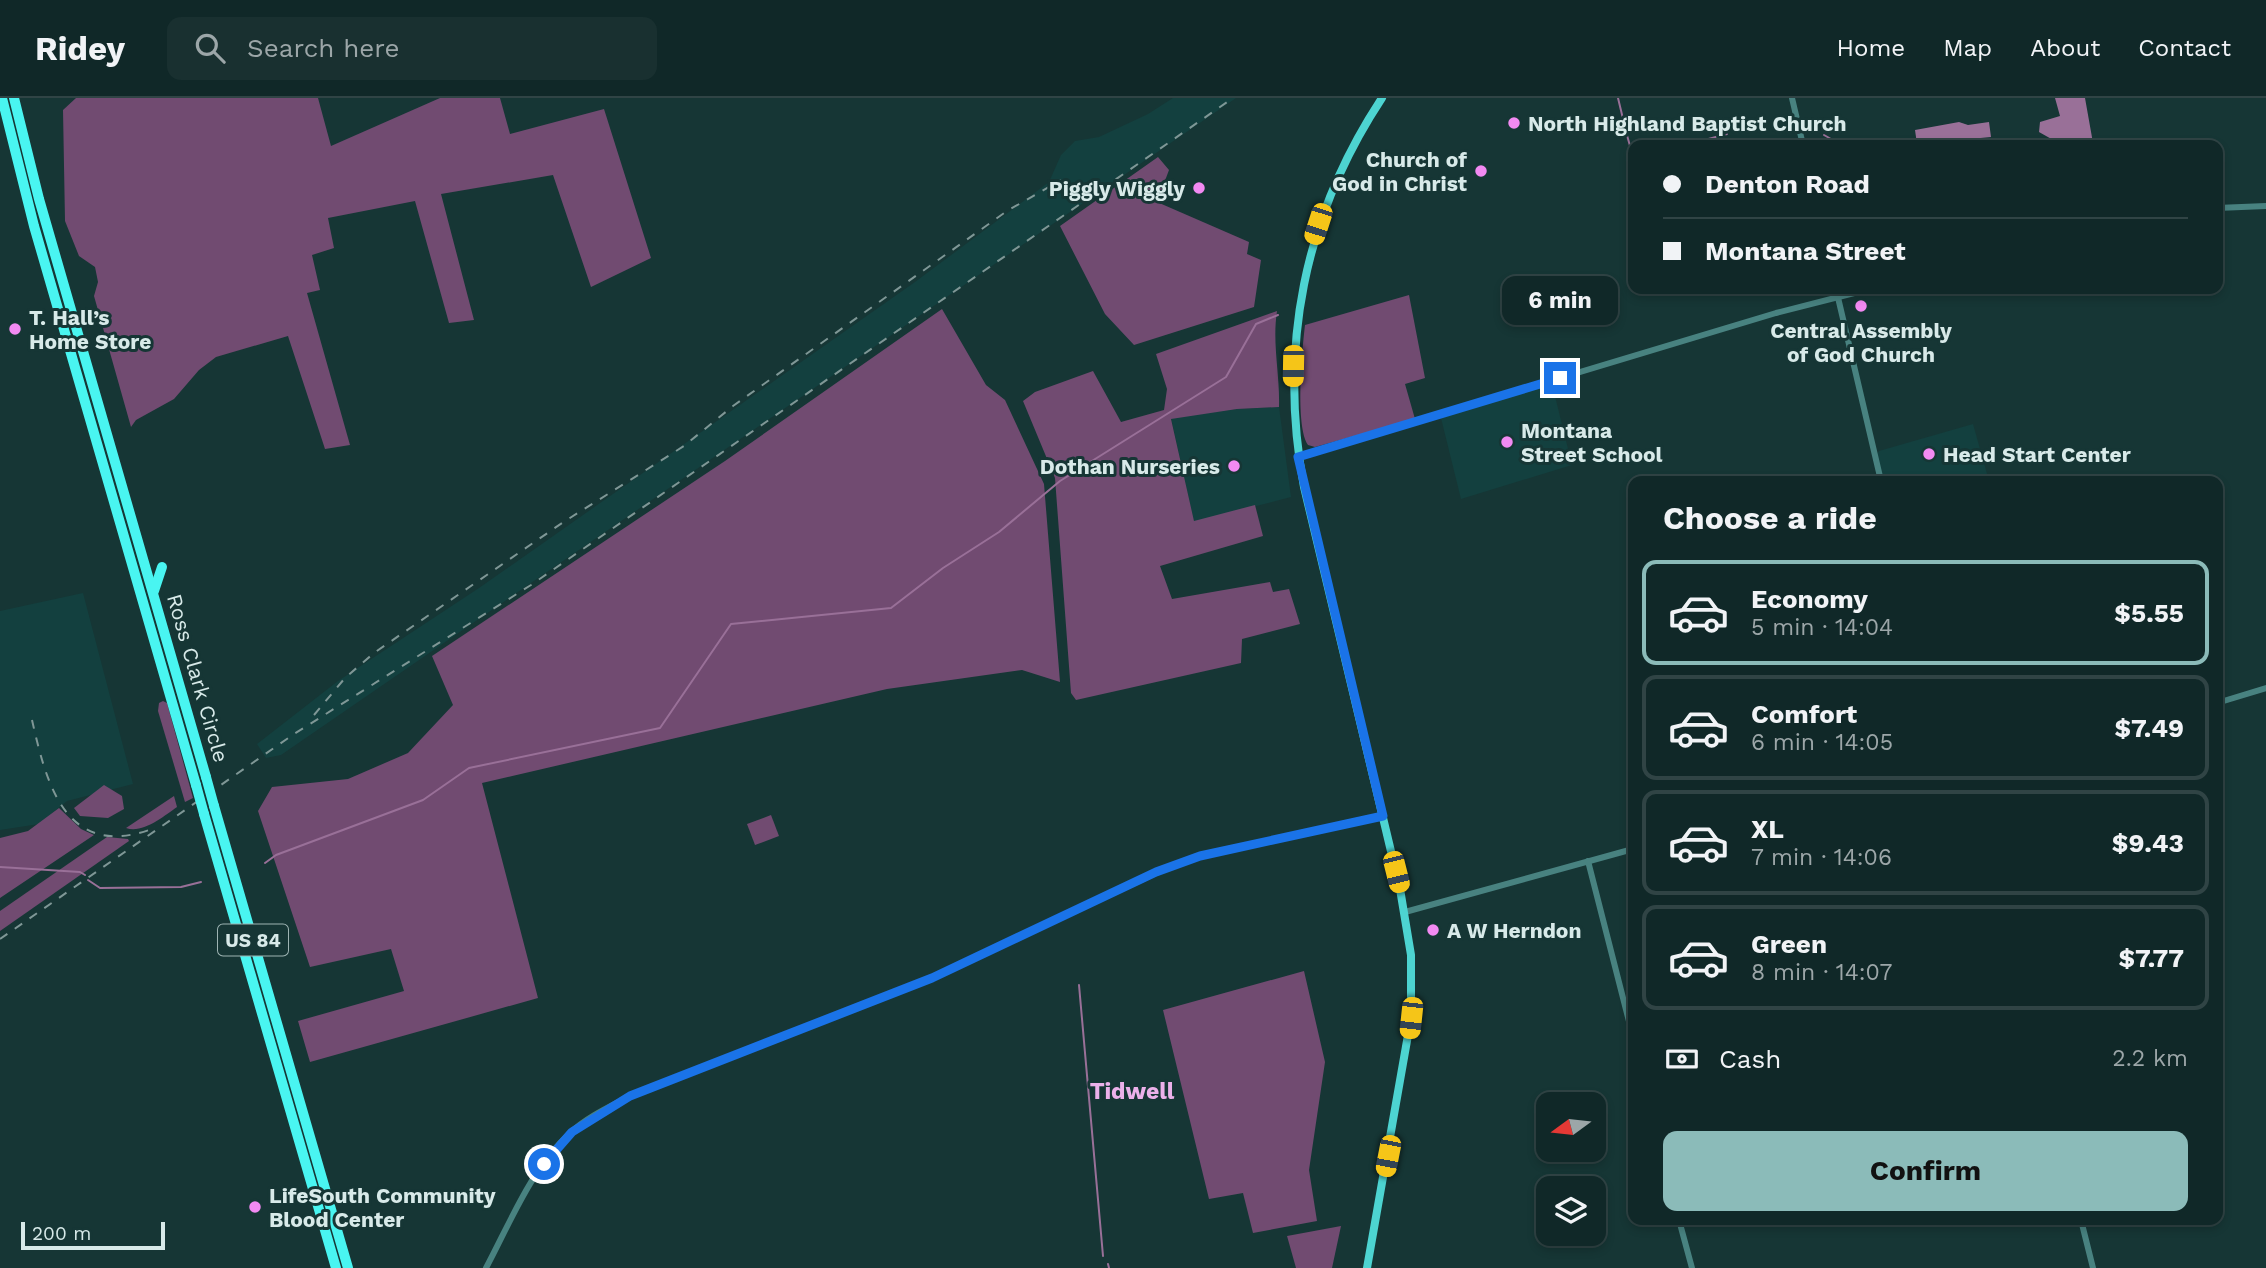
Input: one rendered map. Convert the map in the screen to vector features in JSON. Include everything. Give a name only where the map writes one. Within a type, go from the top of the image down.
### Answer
[{"type":"highway","name":"Ross Clark Circle","points":[[2,98],[3,111],[34,226],[336,1268]]},
{"type":"highway","name":"Ross Clark Circle","points":[[15,98],[39,199],[348,1268]]},
{"type":"highway","points":[[153,595],[162,567]]},
{"type":"highway","points":[[281,1079],[292,1073]]},
{"type":"highway","points":[[303,1155],[314,1152]]},
{"type":"highway","points":[[330,1249],[343,1250]]},
{"type":"main road","points":[[1367,1268],[1409,1036],[1412,979],[1405,912],[1298,457],[1293,407],[1294,352],[1308,261],[1333,186],[1355,140],[1381,98]]},
{"type":"street","points":[[1792,98],[1802,140]]},
{"type":"street","points":[[2223,208],[2266,206]]},
{"type":"street","points":[[1837,294],[1880,476]]},
{"type":"street","points":[[1298,457],[1850,294]]},
{"type":"street","points":[[2223,701],[2266,688]]},
{"type":"street","points":[[486,1268],[531,1184],[557,1147],[589,1119],[630,1096],[940,975],[1171,866],[1210,853],[1383,816]]},
{"type":"street","points":[[1405,912],[1628,850]]},
{"type":"street","points":[[1588,861],[1628,1017]]},
{"type":"street","points":[[1680,1225],[1692,1268]]},
{"type":"street","points":[[2082,1225],[2093,1268]]},
{"type":"shaded area","points":[[76,98],[318,98],[331,146],[440,98],[500,98],[510,134],[604,109],[651,258],[591,287],[553,175],[441,194],[474,320],[449,323],[415,201],[328,218],[334,248],[312,255],[320,290],[307,293],[350,445],[325,449],[288,336],[216,357],[199,370],[174,399],[136,420],[131,427],[94,296],[98,282],[95,267],[79,256],[65,221],[63,110]]},
{"type":"shaded area","points":[[1173,98],[1236,98],[281,755],[266,758],[257,744],[338,681],[479,588],[915,282],[1049,182],[1061,155],[1075,141],[1099,137],[1148,114]]},
{"type":"shaded area","points":[[2055,98],[2085,98],[2092,140],[2053,140],[2039,132],[2040,122],[2060,116]]},
{"type":"shaded area","points":[[1959,122],[1968,125],[1989,122],[1991,137],[1916,140],[1915,130]]},
{"type":"shaded area","points":[[1158,157],[1169,170],[1157,202],[1249,242],[1247,254],[1261,260],[1254,307],[1134,345],[1105,314],[1060,226]]},
{"type":"shaded area","points":[[1409,295],[1425,378],[1405,384],[1415,419],[1315,447],[1308,445],[1304,435],[1301,405],[1305,325]]},
{"type":"shaded area","points":[[942,309],[986,385],[1005,400],[1044,484],[1060,682],[1022,670],[887,689],[482,783],[538,998],[310,1062],[298,1021],[404,991],[391,949],[310,967],[258,811],[272,787],[348,779],[408,753],[453,705],[432,656],[725,461]]},
{"type":"shaded area","points":[[1277,311],[1275,335],[1279,407],[1237,409],[1171,419],[1194,521],[1255,505],[1263,536],[1160,566],[1172,599],[1270,582],[1273,592],[1289,589],[1300,624],[1242,639],[1241,663],[1076,700],[1071,693],[1055,478],[1023,401],[1035,392],[1093,371],[1121,422],[1164,410],[1167,389],[1156,354]]},
{"type":"shaded area","name":"Montana Street School","points":[[1552,384],[1572,465],[1461,499],[1441,418]]},
{"type":"shaded area","name":"Dothan Nurseries","points":[[1279,407],[1291,497],[1194,522],[1171,418],[1237,409]]},
{"type":"shaded area","name":"Head Start Center","points":[[1973,424],[1988,476],[1882,476],[1876,455],[1879,451]]},
{"type":"shaded area","points":[[83,593],[133,784],[67,801],[39,824],[0,830],[0,611]]},
{"type":"shaded area","points":[[159,703],[167,703],[193,798],[185,802],[158,711]]},
{"type":"shaded area","points":[[104,785],[122,796],[124,809],[108,818],[80,816],[74,808]]},
{"type":"shaded area","points":[[174,796],[177,807],[160,819],[139,829],[126,828]]},
{"type":"shaded area","points":[[59,808],[81,829],[94,835],[0,898],[0,838],[28,831]]},
{"type":"shaded area","points":[[771,815],[779,836],[755,845],[747,824]]},
{"type":"shaded area","points":[[107,837],[129,841],[0,931],[0,911]]},
{"type":"shaded area","points":[[1304,971],[1325,1062],[1309,1170],[1317,1221],[1253,1233],[1243,1193],[1209,1199],[1163,1010]]},
{"type":"shaded area","points":[[1341,1226],[1332,1268],[1296,1268],[1287,1236]]},
{"type":"waterway","points":[[1618,98],[1624,123]]},
{"type":"waterway","points":[[1736,131],[1755,127],[1765,129]]},
{"type":"waterway","points":[[1626,132],[1628,140]]},
{"type":"waterway","points":[[1705,140],[1727,134]]},
{"type":"waterway","points":[[1824,135],[1838,140]]},
{"type":"waterway","points":[[265,863],[276,855],[423,800],[469,768],[660,728],[731,624],[891,608],[943,568],[999,532],[1060,481],[1226,377],[1256,324],[1278,315]]},
{"type":"waterway","points":[[0,867],[80,872],[85,875]]},
{"type":"waterway","points":[[88,880],[100,888],[181,887],[201,882]]},
{"type":"waterway","points":[[1079,985],[1103,1256]]},
{"type":"waterway","points":[[1108,1264],[1109,1268]]},
{"type":"railway","points":[[0,939],[294,734],[531,585],[1233,98]]},
{"type":"railway","points":[[314,715],[345,678],[374,653],[562,523],[684,446],[733,406],[1007,211],[1061,180]]},
{"type":"railway","points":[[32,720],[44,767],[53,789],[64,809],[78,824],[97,834],[120,836],[149,830]]},
{"type":"place","name":"North Highland Baptist Church","points":[[1514,123]]},
{"type":"place","name":"Church of God in Christ","points":[[1481,171]]},
{"type":"place","name":"Piggly Wiggly","points":[[1199,188]]},
{"type":"place","name":"Central Assembly of God Church","points":[[1861,306]]},
{"type":"place","name":"T. Hall’s Home Store","points":[[15,329]]},
{"type":"place","name":"Montana Street School","points":[[1507,442]]},
{"type":"place","name":"Head Start Center","points":[[1929,454]]},
{"type":"place","name":"Dothan Nurseries","points":[[1234,466]]},
{"type":"place","name":"A W Herndon","points":[[1433,930]]},
{"type":"place","name":"LifeSouth Community Blood Center","points":[[255,1207]]},
{"type":"district","name":"Tidwell","points":[[1132,1091]]},
{"type":"route","points":[[544,1164],[572,1132],[600,1112],[630,1096],[932,978],[1156,872],[1200,856],[1383,816],[1298,457],[1560,378]]}]
